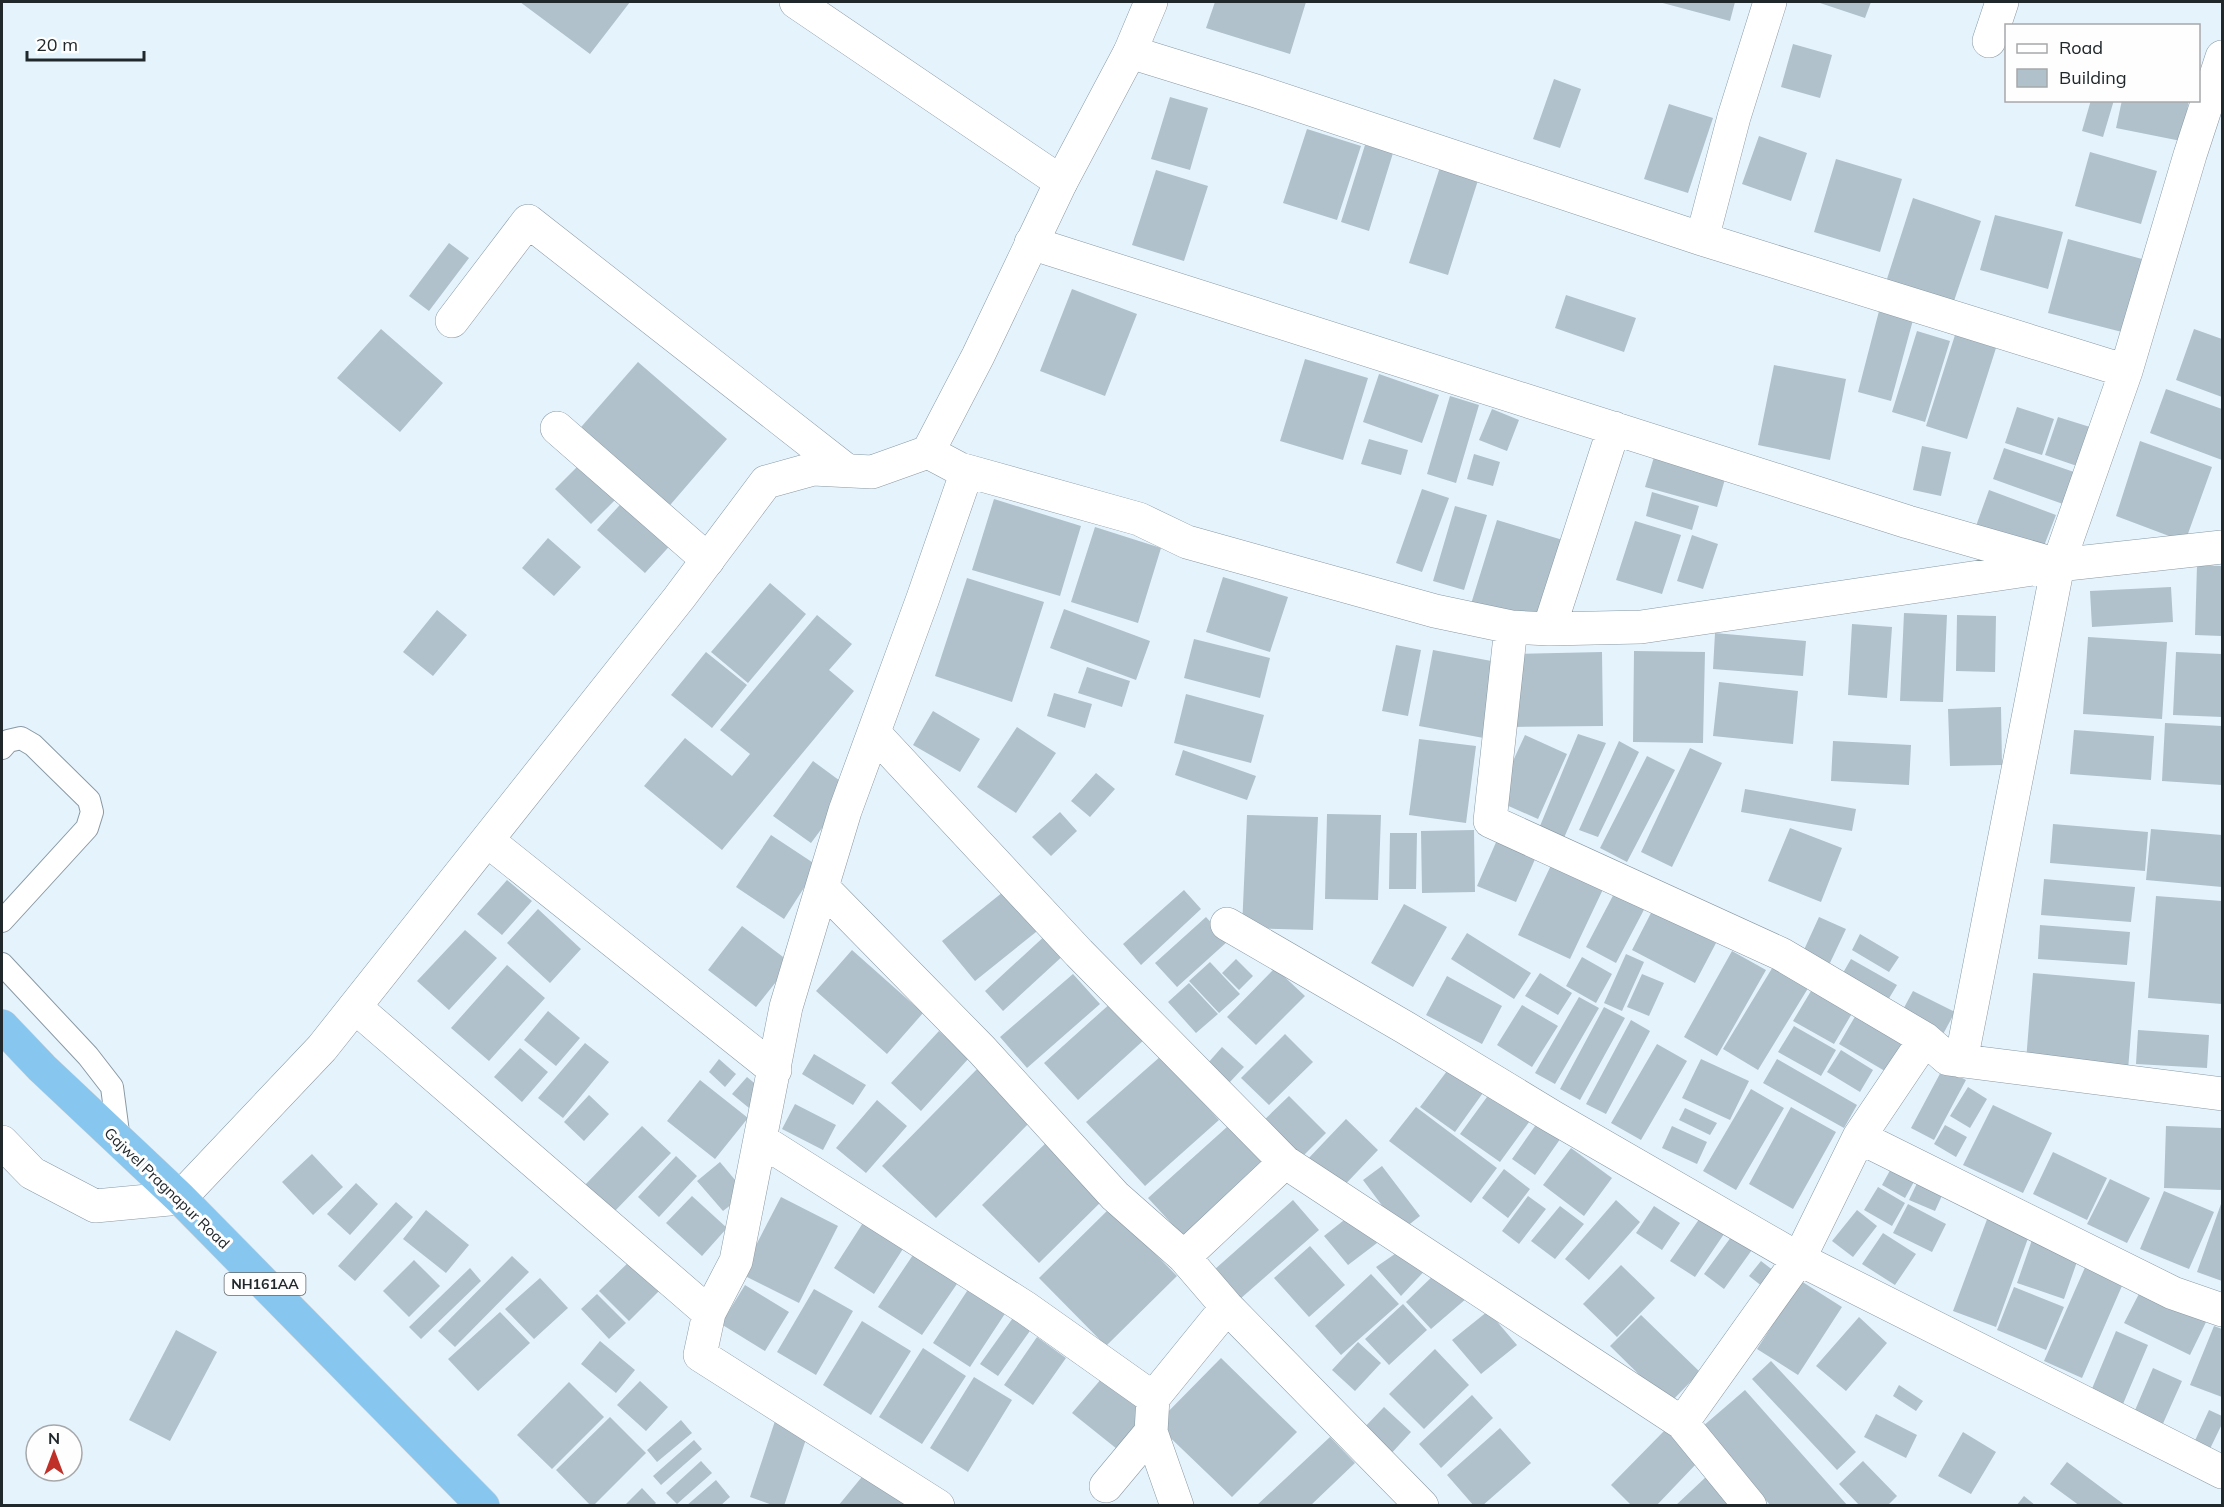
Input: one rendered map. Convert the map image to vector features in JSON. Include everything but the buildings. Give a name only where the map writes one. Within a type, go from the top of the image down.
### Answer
[{"type":"highway","name":"Gajwel Pragnapur Road","points":[[2,1026],[42,1068],[180,1198],[483,1506]]},
{"type":"street","points":[[796,2],[1060,182]]},
{"type":"street","points":[[2,1142],[32,1173],[95,1206],[180,1198],[322,1048],[488,841],[708,560],[766,482],[813,469],[872,472],[928,452],[978,356],[1060,182],[1130,52],[1151,2]]},
{"type":"street","points":[[1702,239],[1734,117],[1770,2]]},
{"type":"street","points":[[1989,41],[2002,2]]},
{"type":"street","points":[[1130,52],[1256,91],[1702,239],[2126,371]]},
{"type":"street","points":[[1961,1061],[2058,565],[2126,371],[2190,155],[2223,57]]},
{"type":"street","points":[[452,321],[528,221],[846,471]]},
{"type":"street","points":[[1031,243],[1908,522],[2058,565]]},
{"type":"street","points":[[557,428],[708,560]]},
{"type":"street","points":[[1549,629],[1614,428]]},
{"type":"street","points":[[928,452],[967,471],[1139,519],[1187,542],[1435,611],[1511,627],[1549,629],[1641,627],[2058,565],[2223,547]]},
{"type":"street","points":[[938,1506],[700,1356],[709,1313],[736,1261],[786,1007],[822,887],[845,811],[967,471]]},
{"type":"street","points":[[1511,627],[1490,821],[1781,954],[1925,1039],[1948,1059],[2223,1094]]},
{"type":"street","points":[[874,733],[1079,953],[1285,1162],[1682,1423],[1750,1506]]},
{"type":"street","points":[[488,841],[775,1070]]},
{"type":"street","points":[[822,887],[982,1050],[1115,1196],[1185,1257],[1227,1307],[1422,1506]]},
{"type":"street","points":[[1227,924],[1799,1259],[2223,1472]]},
{"type":"street","points":[[355,1007],[709,1313]]},
{"type":"street","points":[[1682,1423],[1799,1259],[1859,1137],[1925,1039]]},
{"type":"street","points":[[1859,1137],[2173,1293],[2223,1310]]},
{"type":"street","points":[[761,1140],[1026,1308],[1153,1398]]},
{"type":"street","points":[[1185,1257],[1285,1162]]},
{"type":"street","points":[[1177,1506],[1151,1432],[1153,1398],[1227,1307]]},
{"type":"street","points":[[1106,1486],[1151,1432]]},
{"type":"lane","points":[[2,748],[8,741],[21,738],[33,745],[89,800],[92,812],[87,828],[2,921]]},
{"type":"lane","points":[[2,964],[88,1056],[112,1087],[118,1140]]}]
